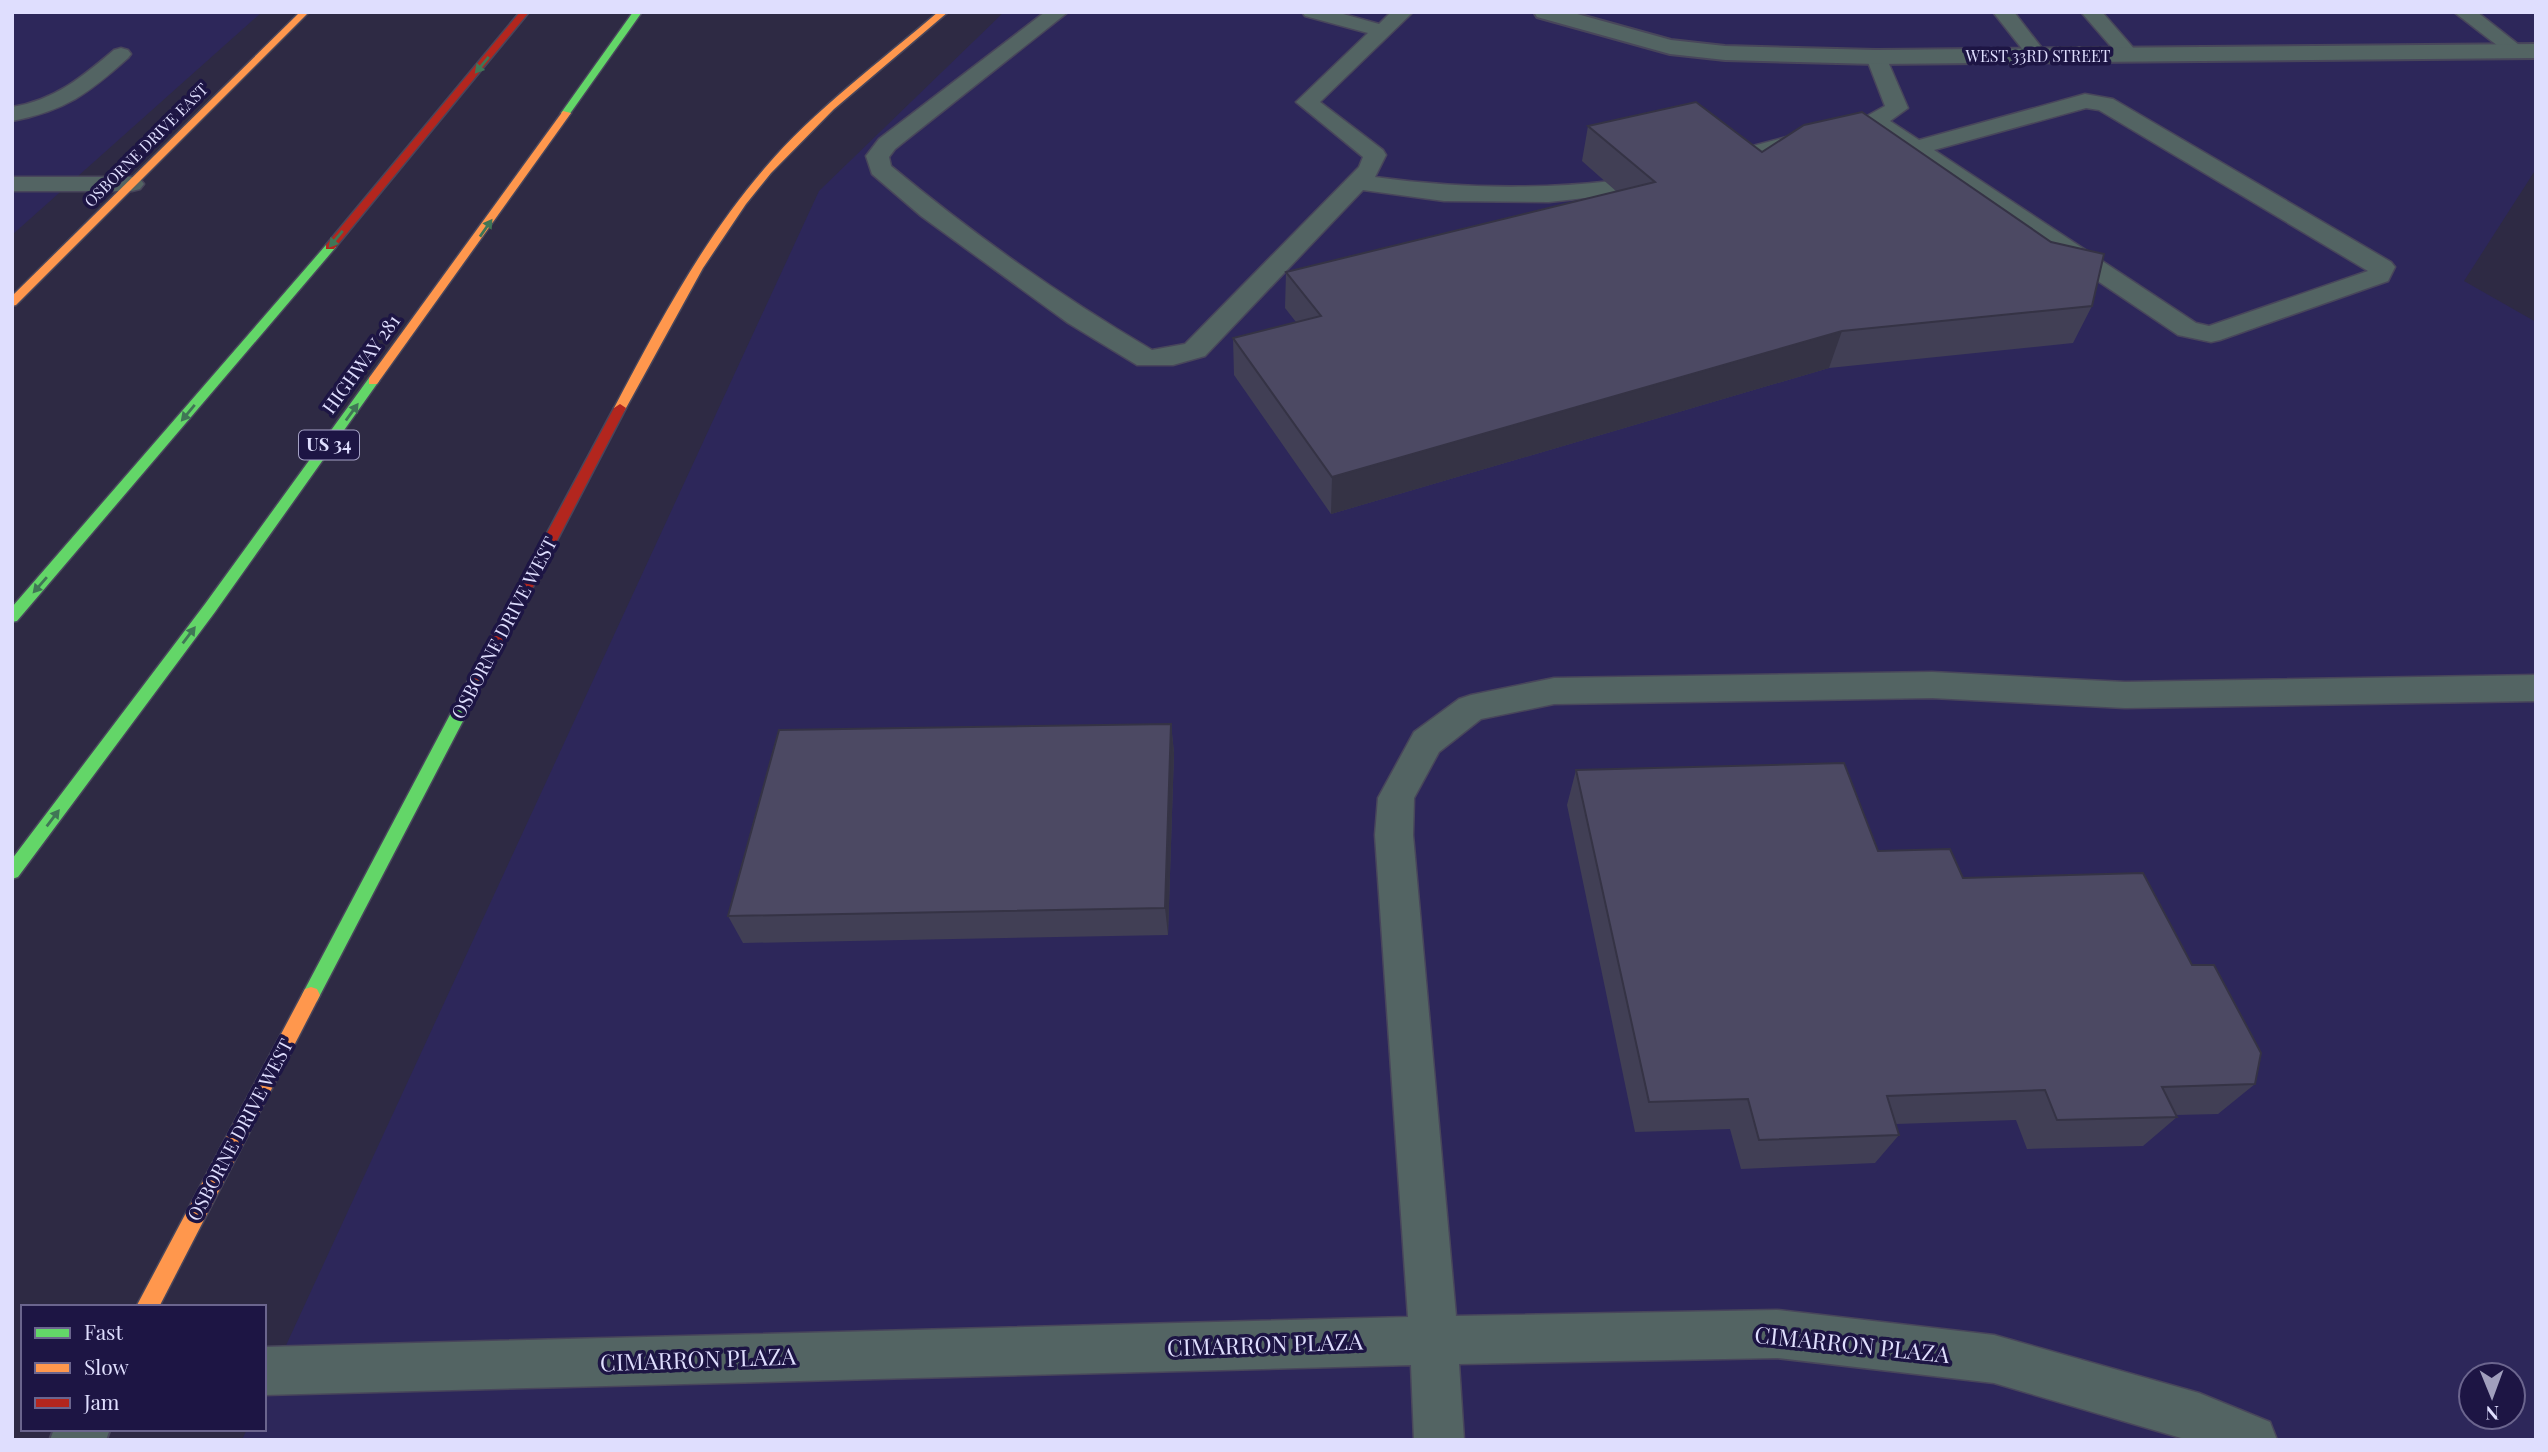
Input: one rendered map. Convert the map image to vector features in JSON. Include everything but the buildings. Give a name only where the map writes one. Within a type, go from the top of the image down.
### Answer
[{"type":"main road","name":"OSBORNE DRIVE EAST","points":[[12,303],[305,12]]},
{"type":"main road","points":[[12,617],[323,254],[525,12]]},
{"type":"main road","name":"HIGHWAY 281","points":[[12,872],[235,574],[638,12]]},
{"type":"main road","name":"OSBORNE DRIVE WEST","points":[[148,1305],[674,306],[713,244],[753,190],[795,141],[944,12]]},
{"type":"street","name":"WEST 33RD STREET","points":[[1545,12],[1670,47],[1724,53],[1876,57],[2527,51]]},
{"type":"lane","points":[[1058,12],[887,144],[877,156],[880,169],[930,211],[1077,317],[1147,359],[1173,358],[1195,350],[1370,169],[1375,155],[1307,102],[1403,12]]},
{"type":"lane","points":[[1312,12],[1383,31]]},
{"type":"lane","points":[[2003,12],[2038,56]]},
{"type":"lane","points":[[2091,12],[2129,55]]},
{"type":"lane","points":[[2465,12],[2527,51]]},
{"type":"lane","points":[[12,114],[42,110],[69,99],[121,54]]},
{"type":"lane","points":[[1719,162],[1875,121],[1897,108],[1876,57]]},
{"type":"lane","points":[[1875,121],[1915,148],[2187,330],[2211,334],[2379,276],[2382,267],[2105,104],[2085,101],[1915,148]]},
{"type":"lane","points":[[1357,182],[1444,194],[1549,195],[1612,188]]},
{"type":"lane","points":[[12,184],[132,184]]},
{"type":"lane","points":[[1439,1440],[1434,1340],[1394,835],[1395,810],[1396,798],[1426,742],[1471,708],[1555,691],[1932,685],[2125,695],[2536,688]]},
{"type":"lane","name":"CIMARRON PLAZA","points":[[266,1371],[1434,1340],[1777,1334],[1994,1359],[2199,1418],[2252,1440]]},
{"type":"shaded area","points":[[12,12],[262,12],[12,235]]},
{"type":"shaded area","points":[[1004,12],[2536,12],[2536,169],[2464,281],[2536,322],[2536,1440],[242,1440],[246,1431],[266,1431],[266,1389],[819,191]]},
{"type":"traffic: fast","points":[[566,113],[638,12]]},
{"type":"traffic: fast","points":[[12,617],[330,247]]},
{"type":"traffic: fast","points":[[12,872],[210,608],[373,381]]},
{"type":"traffic: fast","points":[[311,995],[479,675]]},
{"type":"traffic: slow","points":[[12,303],[305,12]]},
{"type":"traffic: slow","points":[[620,408],[697,268],[742,202],[795,141],[831,107],[944,12]]},
{"type":"traffic: slow","points":[[373,381],[566,113]]},
{"type":"traffic: slow","points":[[148,1305],[311,995]]},
{"type":"traffic: jam","points":[[330,247],[525,12]]},
{"type":"traffic: jam","points":[[479,675],[620,408]]}]
